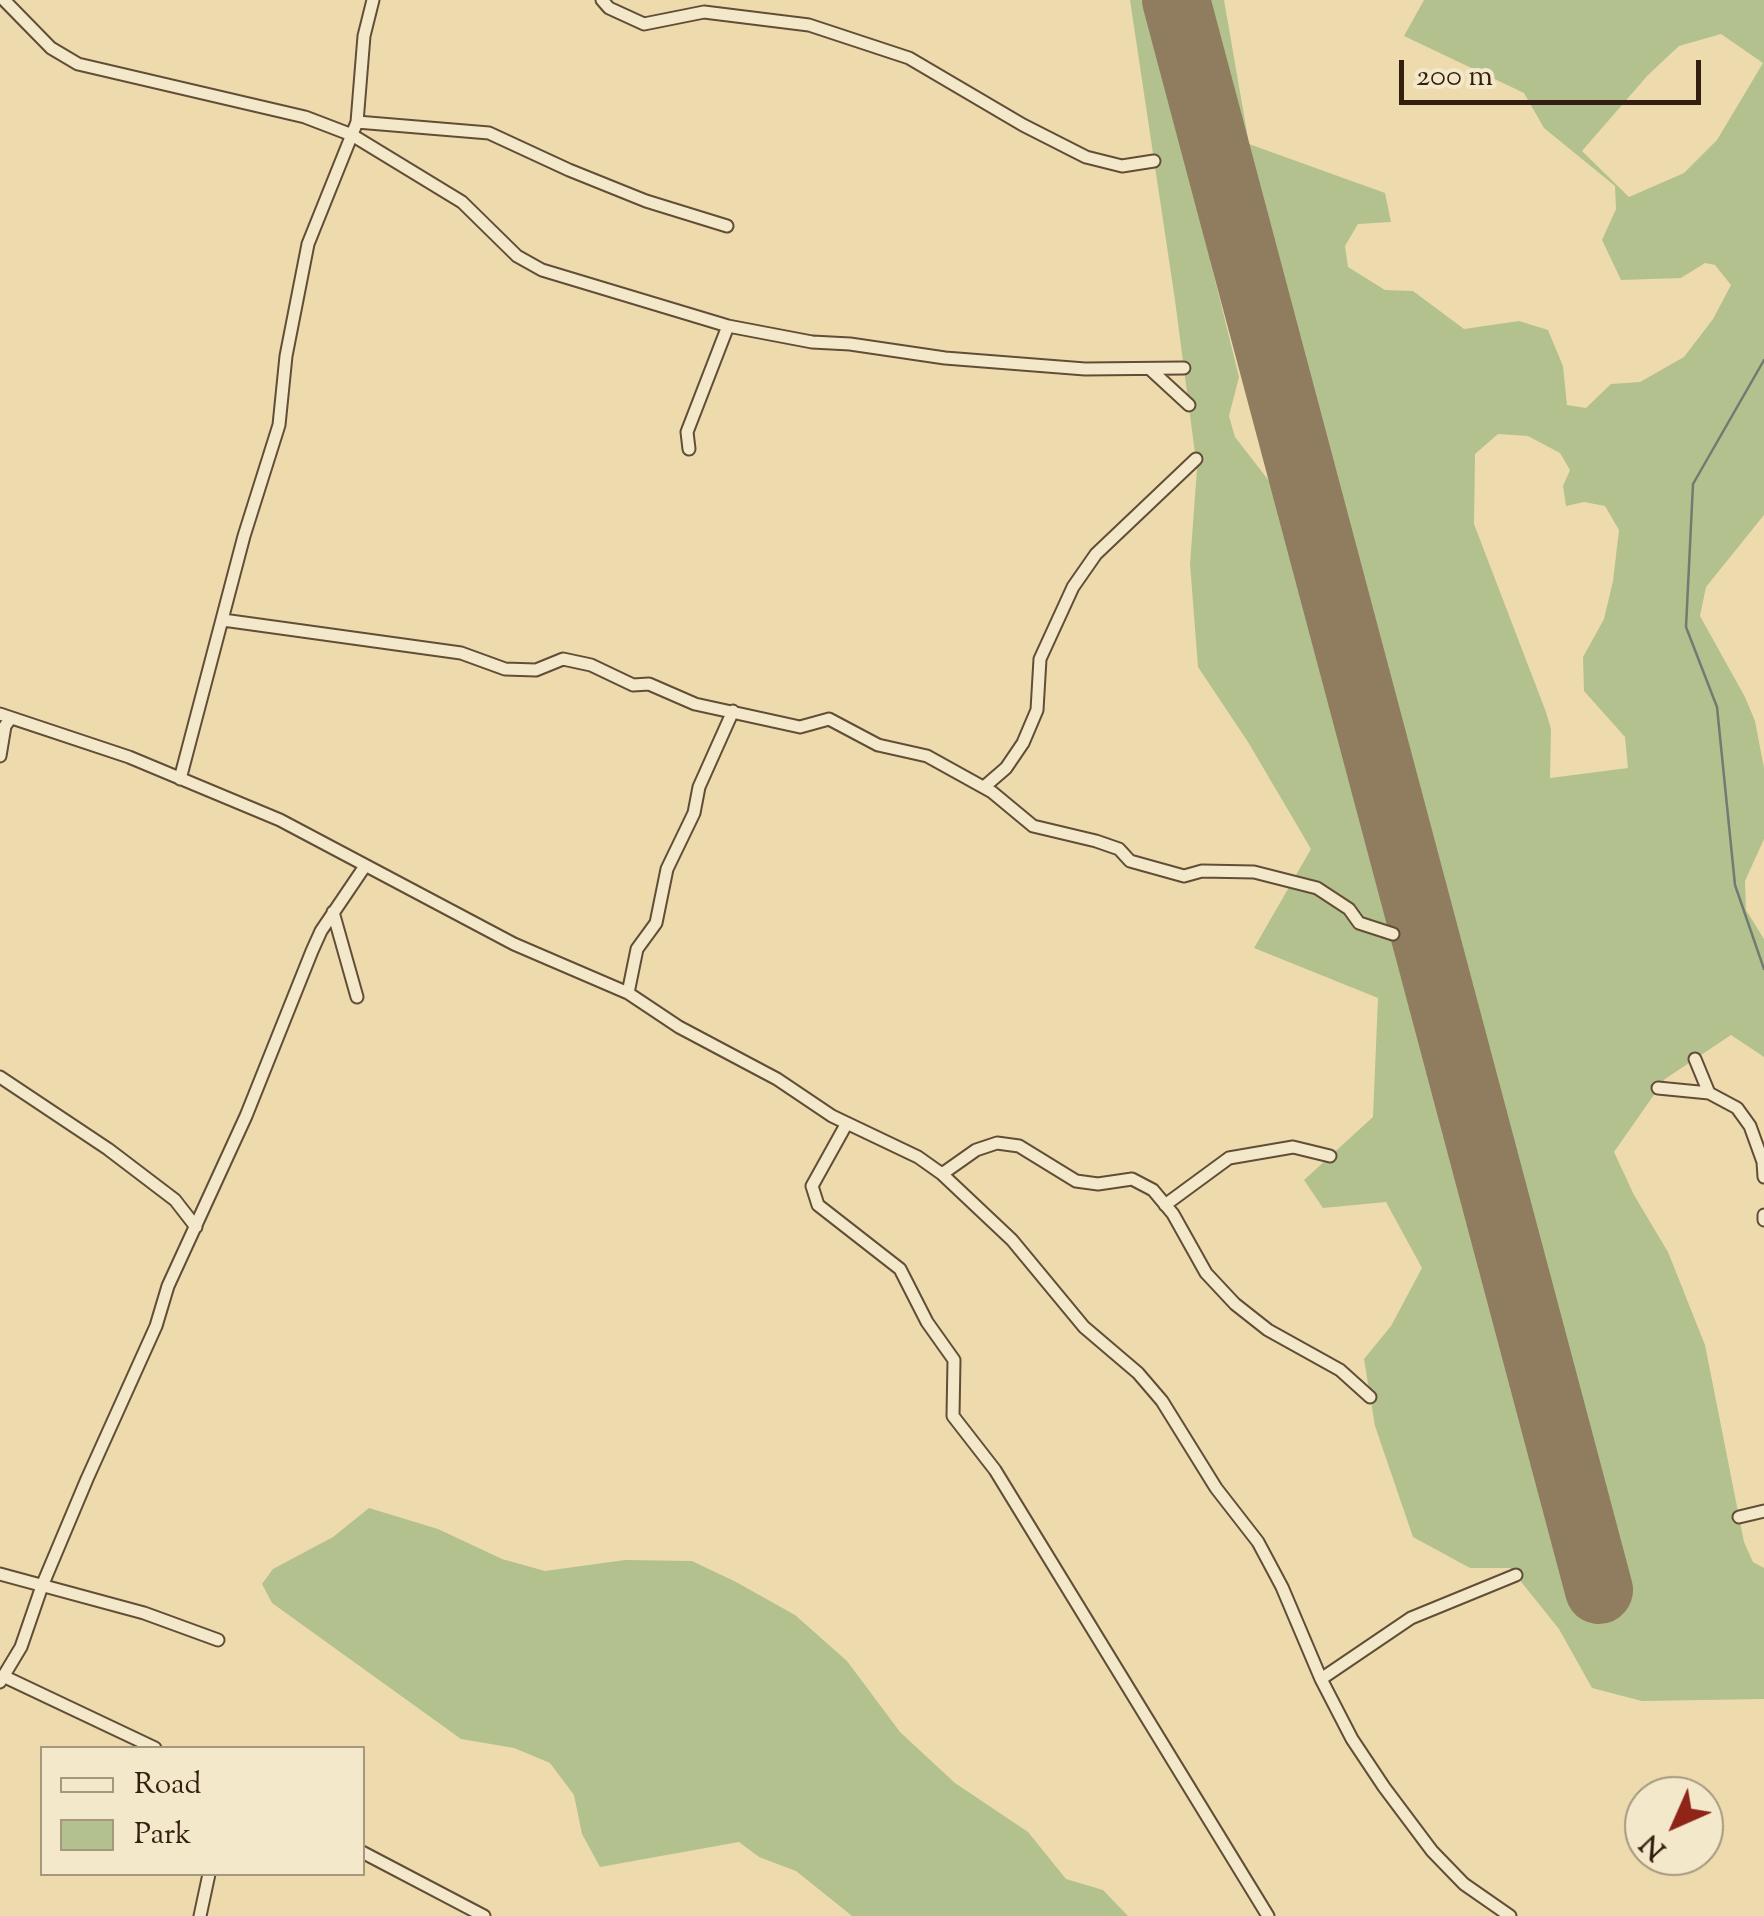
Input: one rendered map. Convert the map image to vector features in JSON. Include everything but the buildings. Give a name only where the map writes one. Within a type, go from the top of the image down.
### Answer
[{"type":"street","points":[[4,0],[51,48],[78,64],[305,117],[352,135],[462,202],[517,256],[542,270],[728,326],[812,342],[1085,369],[1184,368]]},
{"type":"street","points":[[180,780],[244,536],[278,426],[286,356],[308,244],[357,122],[364,36],[374,0]]},
{"type":"street","points":[[602,0],[609,8],[644,24],[704,12],[809,25],[909,58],[1086,157],[1122,166],[1154,162]]},
{"type":"street","points":[[357,122],[489,133],[630,195],[727,226]]},
{"type":"street","points":[[689,449],[687,432],[728,326]]},
{"type":"street","points":[[1151,370],[1189,405]]},
{"type":"street","points":[[984,787],[1006,768],[1023,743],[1036,710],[1040,659],[1073,588],[1096,554],[1196,460]]},
{"type":"street","points":[[223,620],[461,653],[506,669],[536,670],[563,660],[590,666],[633,685],[650,684],[695,704],[800,727],[829,719],[878,745],[927,756],[984,787],[1034,826],[1119,848],[1130,861],[1184,876],[1202,870],[1254,872],[1317,888],[1349,909],[1360,923],[1393,934]]},
{"type":"street","points":[[628,992],[640,942],[656,923],[667,869],[694,813],[699,788],[732,711]]},
{"type":"street","points":[[0,756],[5,716],[129,757],[280,820],[514,944],[628,992],[653,1012],[777,1079],[847,1123],[918,1156],[942,1174],[1012,1240],[1084,1327],[1138,1374],[1162,1401],[1216,1488],[1258,1542],[1282,1588],[1320,1680],[1352,1739],[1432,1851],[1464,1884],[1510,1916]]},
{"type":"street","points":[[150,1746],[1,1680],[21,1647],[42,1586],[156,1326],[168,1286],[246,1116],[312,950],[365,866]]},
{"type":"street","points":[[333,912],[357,997]]},
{"type":"street","points":[[1694,1059],[1708,1093]]},
{"type":"street","points":[[0,1077],[108,1149],[175,1200],[196,1227]]},
{"type":"street","points":[[1658,1088],[1708,1093],[1737,1108],[1750,1126],[1764,1178]]},
{"type":"street","points":[[847,1123],[812,1186],[818,1205],[900,1269],[954,1360],[953,1416],[995,1470],[1268,1916]]},
{"type":"street","points":[[942,1174],[976,1150],[997,1144],[1033,1154],[1076,1182],[1098,1184],[1132,1179],[1153,1190],[1165,1204],[1206,1273],[1236,1304],[1268,1330],[1340,1370],[1370,1396]]},
{"type":"street","points":[[1165,1204],[1229,1158],[1293,1147],[1330,1156]]},
{"type":"street","points":[[1739,1517],[1764,1511]]},
{"type":"street","points":[[0,1574],[144,1612],[218,1640]]},
{"type":"street","points":[[1320,1680],[1411,1618],[1516,1575]]},
{"type":"street","points":[[365,1854],[484,1916]]},
{"type":"street","points":[[200,1916],[209,1876]]},
{"type":"green space","points":[[1130,0],[1146,0],[1239,377],[1229,416],[1235,437],[1273,486],[1286,515],[1575,1596],[1618,1595],[1599,1502],[1508,1206],[1412,828],[1285,358],[1197,0],[1224,0],[1249,144],[1385,193],[1391,222],[1358,224],[1345,246],[1348,267],[1385,290],[1413,291],[1464,329],[1519,321],[1548,330],[1563,366],[1567,405],[1586,408],[1611,384],[1640,382],[1684,357],[1713,319],[1731,285],[1715,265],[1705,263],[1681,278],[1621,280],[1602,240],[1616,209],[1615,186],[1544,128],[1524,93],[1404,36],[1424,0],[1764,0],[1764,515],[1706,587],[1700,616],[1745,697],[1755,721],[1764,768],[1764,839],[1745,881],[1746,910],[1764,939],[1764,1057],[1731,1035],[1665,1079],[1614,1152],[1668,1252],[1705,1345],[1744,1542],[1753,1562],[1764,1568],[1764,1699],[1642,1701],[1592,1688],[1559,1629],[1510,1568],[1470,1568],[1413,1537],[1375,1426],[1364,1359],[1391,1326],[1422,1268],[1386,1202],[1323,1208],[1304,1180],[1373,1117],[1378,998],[1254,948],[1311,849],[1198,667],[1190,564],[1197,469]],"holes":[[[1721,34],[1763,63],[1717,140],[1684,173],[1629,197],[1582,151],[1648,75],[1679,46]],[[1498,434],[1528,436],[1560,453],[1570,470],[1563,486],[1566,506],[1584,502],[1605,506],[1619,530],[1604,619],[1583,657],[1584,691],[1625,737],[1628,768],[1550,778],[1551,729],[1546,712],[1474,524],[1475,454]]]},
{"type":"green space","points":[[369,1508],[438,1529],[502,1559],[545,1571],[625,1560],[692,1561],[736,1582],[795,1615],[847,1661],[900,1732],[955,1783],[1028,1832],[1066,1879],[1103,1890],[1128,1916],[852,1916],[796,1871],[759,1857],[739,1842],[600,1867],[582,1834],[574,1795],[550,1763],[514,1748],[461,1739],[272,1603],[262,1584],[273,1569],[333,1537]]},
{"type":"waterway","points":[[1764,360],[1693,484],[1686,627],[1717,707],[1735,885],[1764,969]]},
{"type":"runway","points":[[1176,0],[1599,1590]]}]
